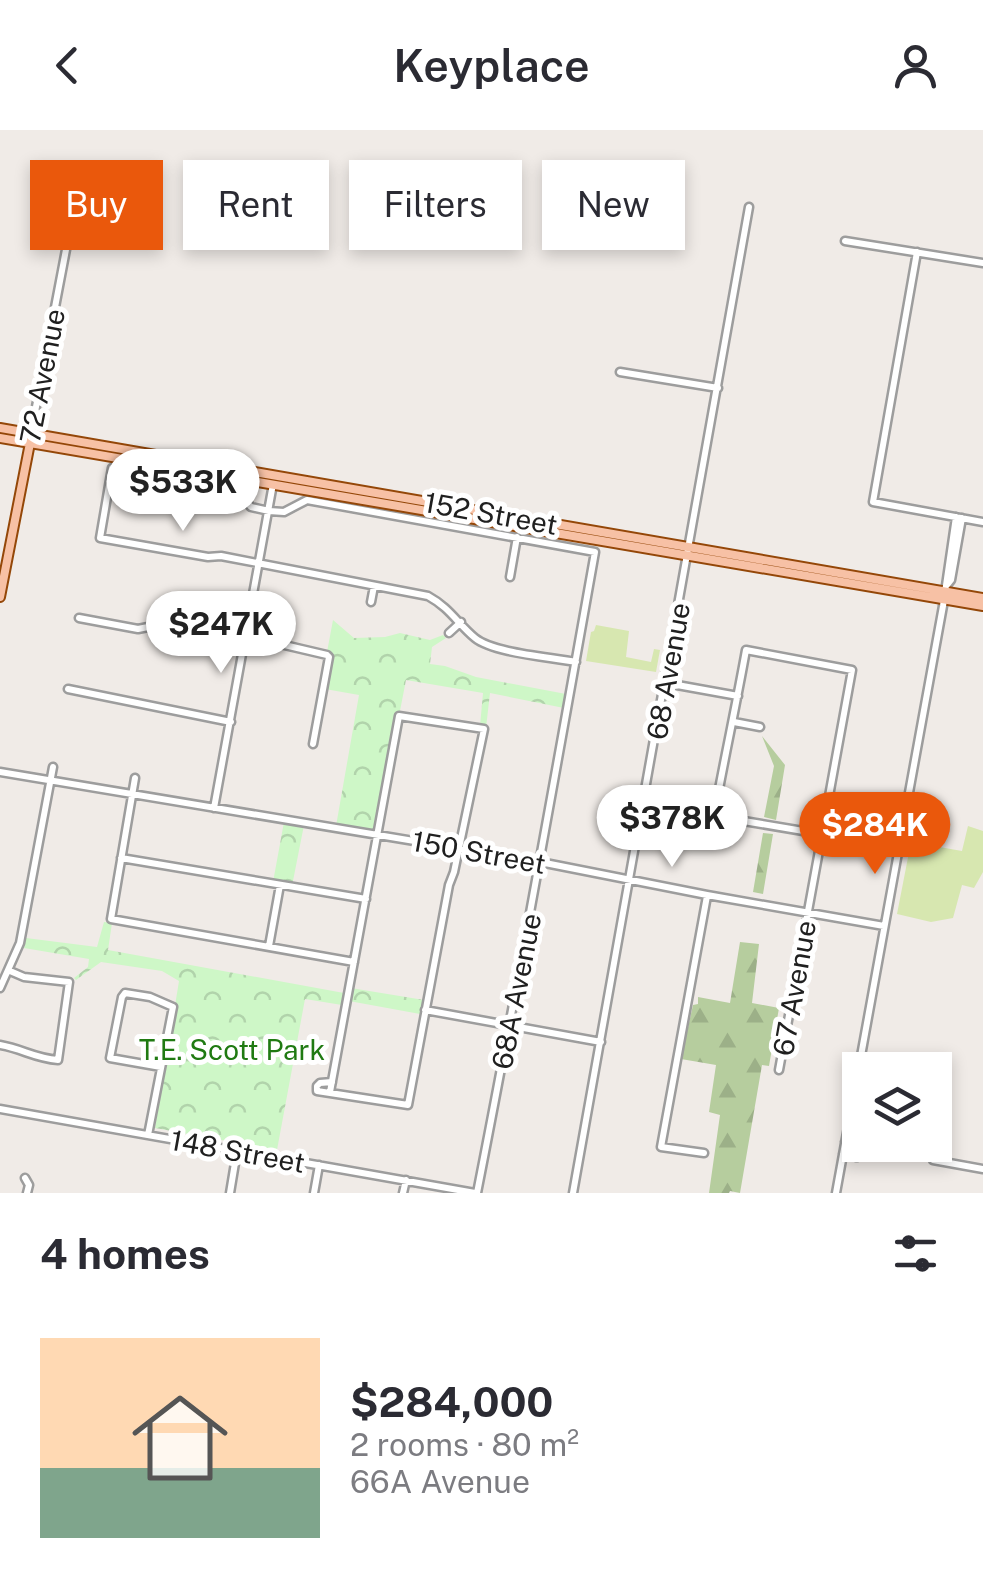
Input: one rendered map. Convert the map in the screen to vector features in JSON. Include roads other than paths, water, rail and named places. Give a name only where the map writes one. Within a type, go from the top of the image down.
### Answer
[{"type":"main road","name":"152 Street","points":[[0,428],[30,438],[273,484],[983,598]]},
{"type":"main road","name":"152 Street","points":[[0,438],[30,438],[316,483],[690,551]]},
{"type":"main road","name":"72 Avenue","points":[[0,597],[30,438]]},
{"type":"main road","points":[[273,484],[316,483]]},
{"type":"main road","name":"152 Street","points":[[946,592],[983,606]]},
{"type":"street","name":"68 Avenue","points":[[573,1193],[750,207]]},
{"type":"street","points":[[845,241],[983,263]]},
{"type":"street","name":"72 Avenue","points":[[30,438],[66,250]]},
{"type":"street","points":[[917,252],[873,502],[983,522]]},
{"type":"street","points":[[620,372],[718,388]]},
{"type":"street","points":[[510,578],[517,537],[307,500],[284,512],[269,510],[250,506],[236,490],[112,468],[100,538],[221,556],[428,596],[444,604],[476,640],[490,647],[576,662]]},
{"type":"street","points":[[214,808],[273,484]]},
{"type":"street","points":[[861,1052],[951,580],[959,518]]},
{"type":"street","name":"68A Avenue","points":[[476,1193],[596,552],[517,537]]},
{"type":"street","points":[[372,602],[374,586]]},
{"type":"street","points":[[80,618],[138,629],[158,625],[246,636],[327,655],[313,744]]},
{"type":"street","points":[[449,632],[461,622]]},
{"type":"street","name":"67 Avenue","points":[[738,696],[746,650],[852,670],[779,1070]]},
{"type":"street","points":[[666,683],[738,696],[714,816],[821,834]]},
{"type":"street","points":[[68,689],[231,722]]},
{"type":"street","points":[[330,1092],[332,1082],[354,962],[378,836],[400,716],[484,730],[449,885],[408,1106],[330,1092],[322,1094],[316,1089],[320,1083],[332,1082]]},
{"type":"street","points":[[734,722],[760,727]]},
{"type":"street","points":[[0,988],[10,971],[26,920],[53,767]]},
{"type":"street","name":"150 Street","points":[[0,772],[460,848],[884,926]]},
{"type":"street","points":[[135,778],[111,919],[354,962]]},
{"type":"street","points":[[121,858],[366,900]]},
{"type":"street","points":[[269,946],[280,884]]},
{"type":"street","points":[[704,1153],[662,1147],[708,896]]},
{"type":"street","points":[[0,1045],[39,1059],[58,1060],[69,982],[10,971]]},
{"type":"street","points":[[148,1136],[173,1007],[150,997],[125,993],[110,1058],[161,1067]]},
{"type":"street","points":[[424,1010],[601,1042]]},
{"type":"street","name":"148 Street","points":[[0,1109],[476,1193]]},
{"type":"street","points":[[230,1193],[238,1151]]},
{"type":"street","points":[[836,1193],[842,1154]]},
{"type":"street","points":[[943,1162],[983,1170]]},
{"type":"street","points":[[314,1193],[320,1165]]},
{"type":"street","points":[[25,1178],[29,1185],[27,1193]]},
{"type":"street","points":[[403,1193],[406,1180]]},
{"type":"park label","name":"T.E. Scott Park","points":[[232,1049]]}]
